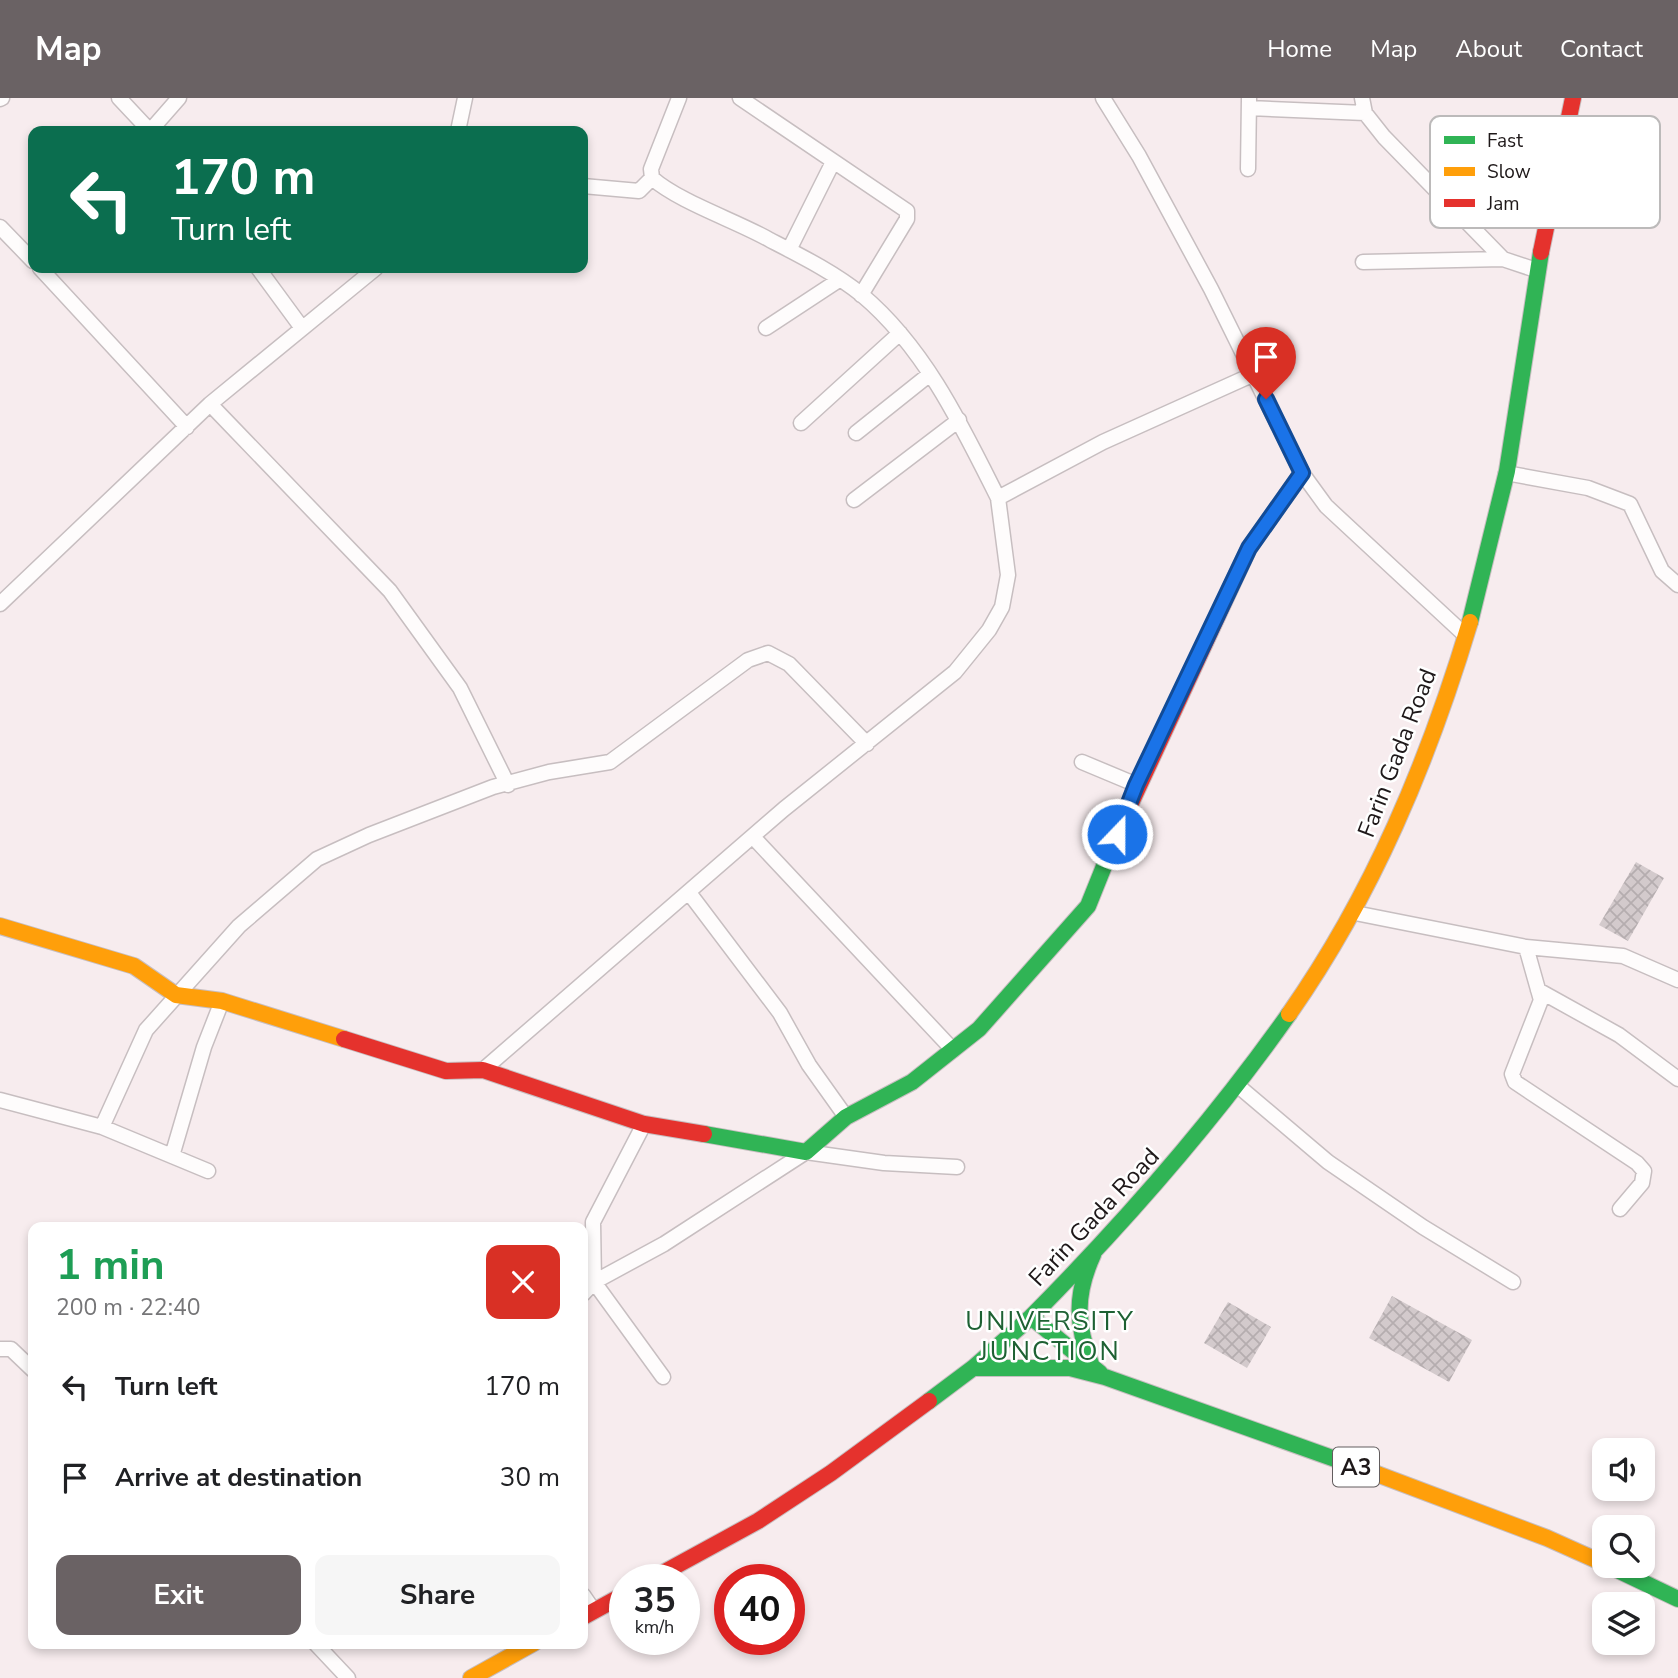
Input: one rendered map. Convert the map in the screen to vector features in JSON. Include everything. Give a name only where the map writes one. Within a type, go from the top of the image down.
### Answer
[{"type":"main road","name":"Farin Gada Road","points":[[1569,116],[1573,98]]},
{"type":"main road","name":"Farin Gada Road","points":[[679,1564],[758,1521],[807,1490],[973,1368],[1017,1331],[1149,1196],[1237,1085],[1307,989],[1355,913],[1418,769],[1465,635],[1506,473],[1536,270],[1545,228]]},
{"type":"main road","points":[[0,926],[134,966],[176,995],[222,1001],[446,1071],[483,1070],[644,1124],[806,1152],[846,1117],[912,1082],[979,1029],[1087,906],[1136,785],[1249,548],[1302,473]]},
{"type":"main road","name":"A3","points":[[1091,1364],[1082,1343],[1077,1298],[1082,1278],[1093,1255]]},
{"type":"main road","name":"A3","points":[[1031,1317],[1105,1377]]},
{"type":"main road","points":[[1017,1331],[1033,1343]]},
{"type":"main road","name":"A3","points":[[1047,1353],[1070,1368]]},
{"type":"main road","name":"A3","points":[[973,1368],[1070,1368],[1105,1377],[1547,1538],[1592,1558]]},
{"type":"main road","name":"A3","points":[[1634,1578],[1678,1599]]},
{"type":"main road","points":[[588,1614],[609,1603]]},
{"type":"main road","points":[[471,1678],[523,1649]]},
{"type":"street","points":[[120,98],[145,126]]},
{"type":"street","points":[[154,126],[178,98]]},
{"type":"street","points":[[459,126],[465,98]]},
{"type":"street","points":[[588,186],[639,191],[652,178],[652,169],[679,98]]},
{"type":"street","points":[[740,98],[908,214],[861,295]]},
{"type":"street","points":[[1103,98],[1139,156],[1254,374],[1302,473],[1326,506],[1465,635]]},
{"type":"street","points":[[1363,98],[1365,113],[1384,137],[1430,184]]},
{"type":"street","points":[[1248,169],[1249,103],[1365,113]]},
{"type":"street","points":[[789,250],[833,162]]},
{"type":"street","points":[[483,1070],[690,894],[784,809],[955,672],[989,630],[1002,607],[1008,575],[998,498],[960,420],[900,333],[861,295],[839,280],[789,250],[652,178]]},
{"type":"street","points":[[0,227],[28,254]]},
{"type":"street","points":[[1473,228],[1503,259]]},
{"type":"street","points":[[1363,262],[1503,259],[1536,270]]},
{"type":"street","points":[[46,273],[187,427]]},
{"type":"street","points":[[262,273],[302,328]]},
{"type":"street","points":[[0,604],[210,404],[370,273]]},
{"type":"street","points":[[766,328],[839,280]]},
{"type":"street","points":[[801,423],[900,333]]},
{"type":"street","points":[[856,433],[930,374]]},
{"type":"street","points":[[998,498],[1103,442],[1254,374]]},
{"type":"street","points":[[210,404],[390,591],[460,688],[508,785]]},
{"type":"street","points":[[854,499],[960,420]]},
{"type":"street","points":[[1506,473],[1588,488],[1630,504],[1662,571],[1678,585]]},
{"type":"street","points":[[102,1127],[146,1030],[239,926],[317,859],[382,830],[493,787],[549,772],[610,762],[748,660],[768,653],[789,664],[867,744]]},
{"type":"street","points":[[1082,762],[1136,785]]},
{"type":"street","points":[[754,838],[953,1050]]},
{"type":"street","points":[[690,894],[780,1013],[809,1065],[846,1117]]},
{"type":"street","points":[[1355,913],[1526,947],[1623,956],[1678,980]]},
{"type":"street","points":[[1526,947],[1538,989],[1539,1009],[1512,1074],[1515,1082],[1644,1171],[1642,1183],[1620,1209]]},
{"type":"street","points":[[1538,989],[1619,1035],[1678,1079]]},
{"type":"street","points":[[172,1156],[204,1047],[222,1001]]},
{"type":"street","points":[[1237,1085],[1328,1162],[1423,1227],[1513,1282]]},
{"type":"street","points":[[0,1101],[102,1127],[208,1171]]},
{"type":"street","points":[[644,1124],[593,1222],[594,1282],[663,1377]]},
{"type":"street","points":[[588,1289],[594,1282],[664,1244],[806,1152],[884,1163],[957,1167]]},
{"type":"street","points":[[0,1349],[11,1349],[28,1365]]},
{"type":"street","points":[[321,1649],[348,1678]]},
{"type":"building","points":[[1636,862],[1664,878],[1628,941],[1599,925]]},
{"type":"building","points":[[1392,1296],[1472,1340],[1449,1382],[1369,1338]]},
{"type":"building","points":[[1228,1302],[1271,1327],[1247,1368],[1204,1343]]},
{"type":"traffic: fast","points":[[1470,622],[1507,471],[1541,252]]},
{"type":"traffic: fast","points":[[704,1134],[806,1152],[846,1117],[912,1082],[979,1029],[1088,906],[1119,829]]},
{"type":"traffic: fast","points":[[1031,1317],[1166,1171],[1229,1094],[1289,1014]]},
{"type":"traffic: fast","points":[[1091,1364],[1082,1336],[1080,1309],[1083,1283],[1093,1255]]},
{"type":"traffic: fast","points":[[929,1401],[973,1368],[1031,1317],[1100,1373]]},
{"type":"traffic: fast","points":[[973,1368],[1070,1368],[1105,1377],[1377,1474]]},
{"type":"traffic: fast","points":[[1634,1578],[1678,1599]]},
{"type":"traffic: slow","points":[[1289,1014],[1347,922],[1395,826],[1436,725],[1470,622]]},
{"type":"traffic: slow","points":[[0,926],[134,966],[176,995],[222,1001],[344,1039]]},
{"type":"traffic: slow","points":[[1377,1474],[1547,1538],[1592,1558]]},
{"type":"traffic: slow","points":[[471,1678],[523,1649]]},
{"type":"traffic: jam","points":[[1569,116],[1573,98]]},
{"type":"traffic: jam","points":[[1541,252],[1546,228]]},
{"type":"traffic: jam","points":[[1119,829],[1249,548],[1302,473]]},
{"type":"traffic: jam","points":[[344,1039],[446,1071],[483,1070],[644,1124],[704,1134]]},
{"type":"traffic: jam","points":[[679,1564],[758,1521],[831,1473],[929,1401]]},
{"type":"traffic: jam","points":[[588,1614],[609,1603]]},
{"type":"district","name":"UNIVERSITY JUNCTION","points":[[1050,1336]]},
{"type":"route","points":[[1117,834],[1136,785],[1249,548],[1302,473],[1266,399]]}]
